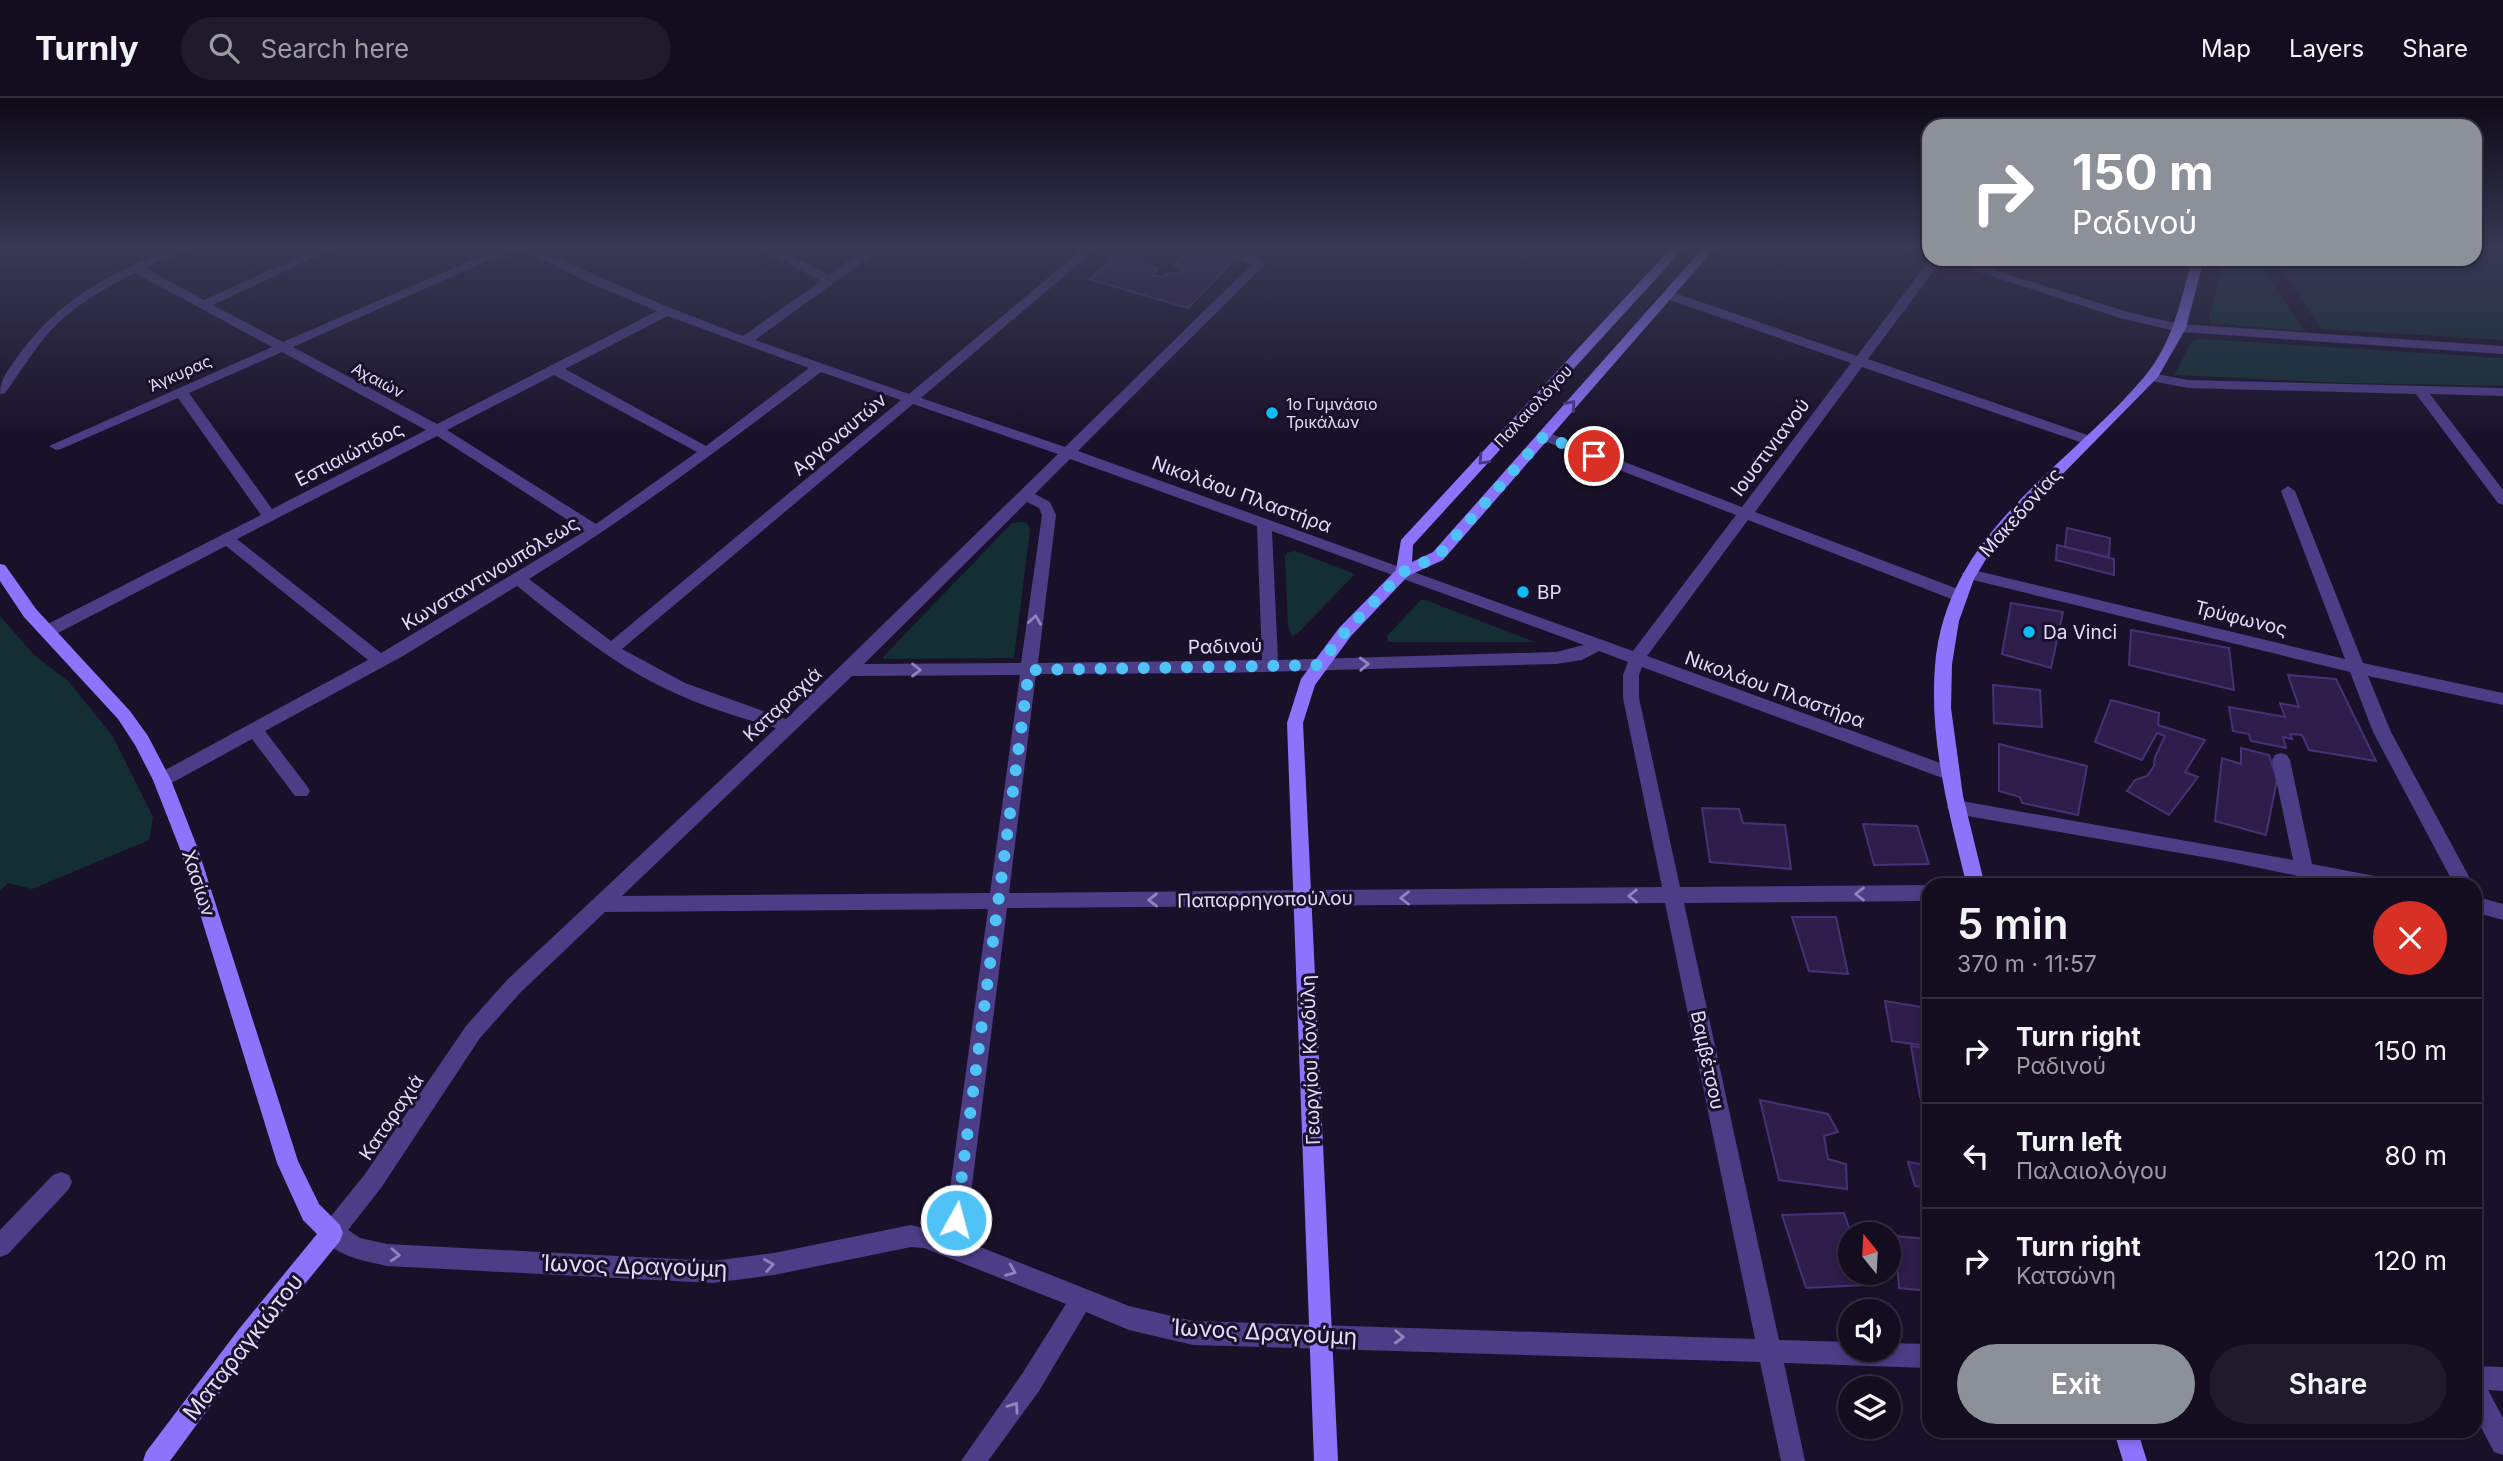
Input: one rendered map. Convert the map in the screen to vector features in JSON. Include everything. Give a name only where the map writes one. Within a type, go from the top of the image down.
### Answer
[{"type":"main road","name":"Παλαιολόγου","points":[[1403,572],[1406,544],[1620,312]]},
{"type":"main road","name":"Παλαιολόγου","points":[[1319,665],[1345,632],[1403,572],[1438,556],[1653,312]]},
{"type":"main road","name":"Μακεδονίας","points":[[1974,878],[1948,773],[1942,737],[1941,690],[1945,649],[1960,596],[1969,574],[1992,538],[2151,377],[2180,328],[2185,312]]},
{"type":"main road","name":"Χασίων","points":[[0,569],[30,613],[124,715],[142,741],[162,780],[189,849],[288,1163],[311,1212],[332,1233]]},
{"type":"main road","name":"Γεωργίου Κονδύλη","points":[[1319,665],[1302,692],[1294,723],[1294,753],[1303,898],[1326,1461]]},
{"type":"main road","name":"Ματαραγκιώτου","points":[[155,1461],[247,1337],[332,1233]]},
{"type":"main road","points":[[2128,1438],[2135,1461]]},
{"type":"street","points":[[0,390],[30,348],[58,317],[67,312]]},
{"type":"street","name":"Αχαιών","points":[[216,312],[437,430],[596,531]]},
{"type":"street","name":"Άγκυρας","points":[[56,446],[364,312]]},
{"type":"street","name":"Εστιαιώτιδος","points":[[48,631],[666,312]]},
{"type":"street","name":"Νικολάου Πλαστήρα","points":[[673,312],[818,368],[1403,572],[1948,773]]},
{"type":"street","points":[[747,340],[786,312]]},
{"type":"street","name":"Αργοναυτών","points":[[612,649],[1015,312]]},
{"type":"street","name":"Καταραχιά","points":[[332,1233],[381,1170],[473,1032],[514,986],[848,670],[1211,312]]},
{"type":"street","points":[[1716,312],[2088,440]]},
{"type":"street","name":"Ιουστινιανού","points":[[1637,658],[1896,312]]},
{"type":"street","points":[[2113,312],[2180,328],[2503,350]]},
{"type":"street","name":"Κωνσταντινουπόλεως","points":[[162,780],[380,661],[596,531],[818,368]]},
{"type":"street","points":[[554,369],[707,452]]},
{"type":"street","points":[[2151,377],[2188,384],[2503,392]]},
{"type":"street","points":[[181,392],[270,516]]},
{"type":"street","points":[[2421,392],[2503,500]]},
{"type":"street","points":[[1544,436],[1960,596]]},
{"type":"street","points":[[2288,491],[2390,750],[2461,878]]},
{"type":"street","points":[[953,1247],[1049,515],[1042,502],[1025,495]]},
{"type":"street","points":[[1264,523],[1270,666]]},
{"type":"street","points":[[227,538],[380,661]]},
{"type":"street","name":"Τρύφωνος","points":[[1969,574],[2358,668],[2503,699]]},
{"type":"street","points":[[519,579],[612,649],[667,683],[730,708],[789,726]]},
{"type":"street","name":"Ραδινού","points":[[848,670],[1270,666],[1556,658],[1582,654],[1599,644]]},
{"type":"street","name":"Βαμβέτσου","points":[[1637,658],[1631,675],[1631,698],[1793,1461]]},
{"type":"street","points":[[254,729],[301,791]]},
{"type":"street","points":[[2281,760],[2304,869]]},
{"type":"street","points":[[1956,807],[2347,878]]},
{"type":"street","name":"Παπαρρηγοπούλου","points":[[601,904],[1922,893]]},
{"type":"street","points":[[2482,906],[2503,912]]},
{"type":"street","points":[[0,1246],[61,1182]]},
{"type":"street","name":"Ίωνος Δραγούμη","points":[[332,1233],[356,1248],[387,1255],[713,1272],[774,1264],[906,1236],[924,1237],[1129,1318],[1194,1333],[1922,1356]]},
{"type":"street","points":[[973,1461],[1051,1355],[1081,1299]]},
{"type":"street","points":[[2482,1378],[2503,1379]]},
{"type":"street","points":[[2482,1403],[2503,1443]]},
{"type":"green space","points":[[2211,312],[2292,312],[2304,331],[2210,323]]},
{"type":"green space","points":[[2310,312],[2503,312],[2503,340],[2321,329]]},
{"type":"green space","points":[[2200,339],[2503,358],[2503,386],[2343,383],[2174,375],[2192,341]]},
{"type":"green space","points":[[1012,523],[1027,523],[1030,529],[1014,658],[884,659]]},
{"type":"green space","points":[[1295,551],[1355,574],[1292,636],[1288,626],[1285,557],[1287,553]]},
{"type":"green space","points":[[1421,600],[1535,642],[1388,642],[1387,636]]},
{"type":"green space","points":[[0,616],[34,655],[68,681],[112,735],[153,817],[149,840],[32,889],[8,883],[0,891]]},
{"type":"building","points":[[2067,528],[2110,538],[2109,557],[2065,547]]},
{"type":"building","points":[[2057,545],[2114,559],[2114,575],[2056,560]]},
{"type":"building","points":[[2011,603],[2063,612],[2051,668],[2002,654]]},
{"type":"building","points":[[2131,630],[2229,648],[2234,690],[2129,665]]},
{"type":"building","points":[[2288,675],[2336,679],[2376,761],[2309,750],[2302,735],[2290,734],[2292,739],[2283,737],[2286,748],[2251,741],[2249,734],[2233,731],[2229,707],[2285,717],[2280,703],[2299,707]]},
{"type":"building","points":[[1993,685],[2040,690],[2042,727],[1994,723]]},
{"type":"building","points":[[2111,700],[2159,713],[2158,725],[2205,740],[2185,772],[2198,777],[2169,815],[2127,791],[2135,780],[2147,776],[2154,766],[2155,757],[2165,736],[2157,733],[2142,760],[2095,742]]},
{"type":"building","points":[[1999,744],[2087,766],[2078,815],[2022,803],[2020,797],[1999,791]]},
{"type":"building","points":[[2241,748],[2269,755],[2277,780],[2266,835],[2215,821],[2222,758],[2241,764]]},
{"type":"building","points":[[1702,808],[1739,809],[1743,823],[1785,825],[1791,869],[1710,862]]},
{"type":"building","points":[[1863,824],[1917,826],[1929,864],[1874,865]]},
{"type":"building","points":[[1792,917],[1836,917],[1848,974],[1809,971]]},
{"type":"building","points":[[1885,1001],[1922,1007],[1922,1045],[1892,1041]]},
{"type":"building","points":[[1911,1046],[1922,1048],[1920,1097]]},
{"type":"building","points":[[1760,1100],[1828,1114],[1838,1132],[1824,1136],[1828,1159],[1846,1164],[1847,1189],[1779,1180]]},
{"type":"building","points":[[1908,1162],[1922,1164],[1922,1187],[1915,1186]]},
{"type":"building","points":[[1844,1213],[1847,1222],[1838,1222],[1838,1285],[1867,1285],[1806,1288],[1782,1215]]},
{"type":"building","points":[[1901,1237],[1922,1238],[1922,1290],[1899,1288]]},
{"type":"place","name":"1ο Γυμνάσιο Τρικάλων","points":[[1272,413]]},
{"type":"place","name":"BP","points":[[1523,592]]},
{"type":"place","name":"Da Vinci","points":[[2029,632]]},
{"type":"route","points":[[956,1220],[1029,670],[1319,665],[1345,632],[1403,572],[1438,556],[1544,436],[1594,456]]}]
